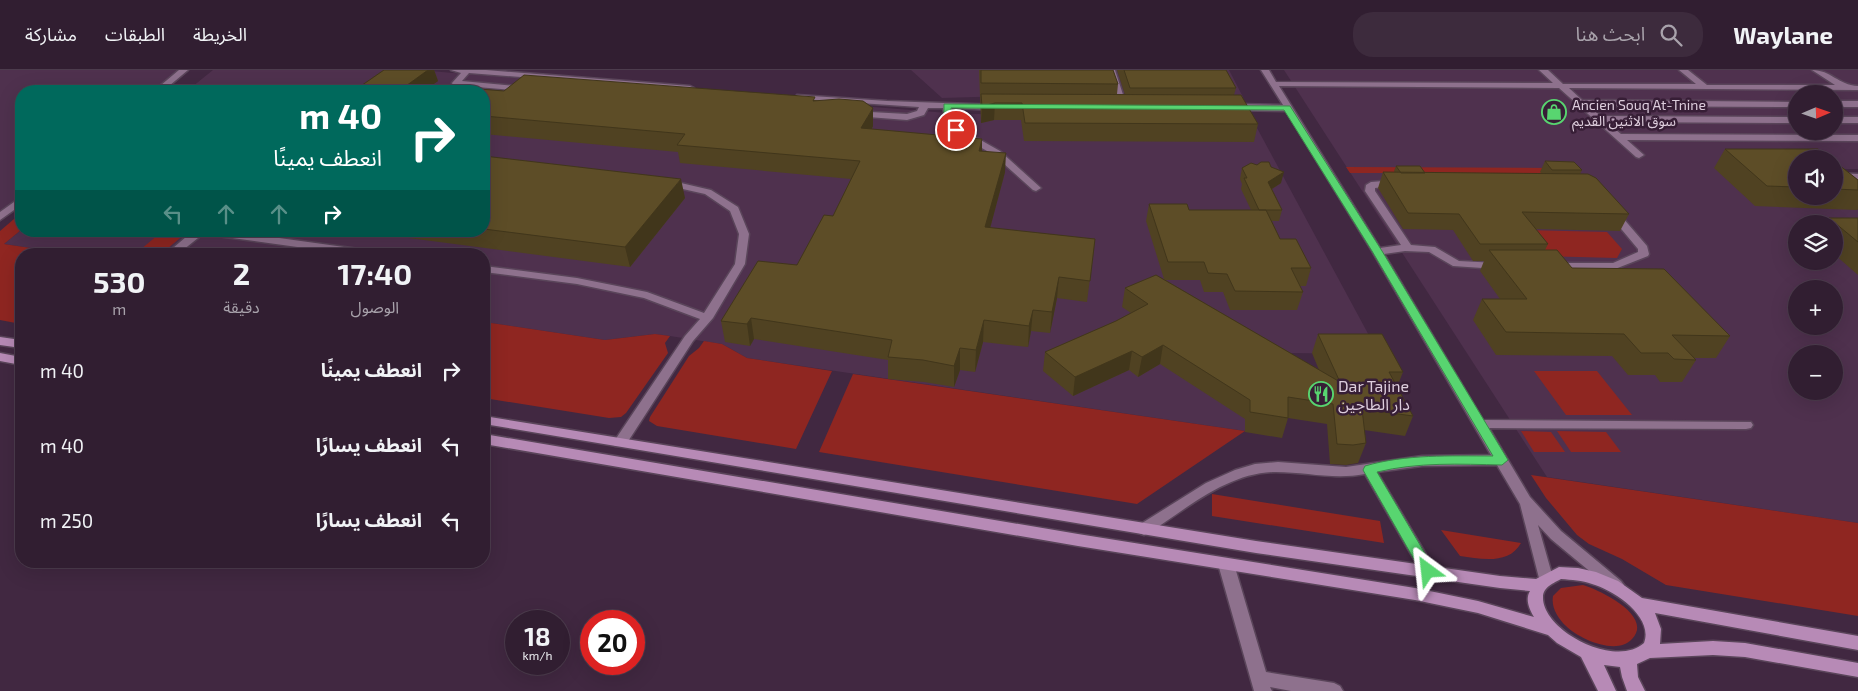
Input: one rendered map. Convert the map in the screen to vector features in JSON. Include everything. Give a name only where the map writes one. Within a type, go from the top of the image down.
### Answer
[{"type":"main road","points":[[0,341],[15,343]]},
{"type":"main road","points":[[0,357],[15,360]]},
{"type":"main road","points":[[490,421],[1256,547],[1500,582],[1542,581],[1558,573],[1584,575],[1612,585],[1634,600],[1648,617],[1654,629],[1654,641],[1650,651]]},
{"type":"main road","points":[[490,440],[1415,594],[1478,607],[1551,629]]},
{"type":"main road","points":[[1542,581],[1534,598],[1539,613],[1551,629],[1567,643],[1588,654],[1609,660],[1628,660],[1641,657],[1650,651],[1705,648],[1745,650],[1858,670]]},
{"type":"main road","points":[[1634,600],[1858,643]]},
{"type":"main road","points":[[1588,654],[1594,662],[1607,691]]},
{"type":"main road","points":[[1628,660],[1630,677],[1636,691]]},
{"type":"street","points":[[165,85],[184,70]]},
{"type":"street","points":[[455,70],[697,88]]},
{"type":"street","points":[[581,79],[588,70]]},
{"type":"street","points":[[1111,70],[1123,107]]},
{"type":"street","points":[[1265,70],[1377,251],[1525,501],[1556,536],[1634,600]]},
{"type":"street","points":[[1543,70],[1639,155]]},
{"type":"street","points":[[1683,70],[1769,137]]},
{"type":"street","points":[[1816,70],[1858,96]]},
{"type":"street","points":[[467,71],[456,80],[456,83],[480,85]]},
{"type":"street","points":[[1274,84],[1858,88]]},
{"type":"street","points":[[490,86],[529,89]]},
{"type":"street","points":[[795,97],[924,106],[1004,107]]},
{"type":"street","points":[[1581,103],[1788,104]]},
{"type":"street","points":[[1843,104],[1858,104]]},
{"type":"street","points":[[847,112],[911,117],[921,113],[924,106]]},
{"type":"street","points":[[947,106],[950,126],[997,153],[1036,188]]},
{"type":"street","points":[[1227,107],[1287,108]]},
{"type":"street","points":[[1599,119],[1788,120]]},
{"type":"street","points":[[1843,120],[1858,120]]},
{"type":"street","points":[[1619,137],[1858,138]]},
{"type":"street","points":[[1843,176],[1858,177]]},
{"type":"street","points":[[620,443],[688,339],[707,318],[740,264],[744,234],[734,209],[708,192],[660,182]]},
{"type":"street","points":[[1406,248],[1369,187],[1380,183],[1409,183]]},
{"type":"street","points":[[0,217],[15,205]]},
{"type":"street","points":[[1546,266],[1614,266],[1644,254],[1643,248],[1607,206]]},
{"type":"street","points":[[179,248],[193,237]]},
{"type":"street","points":[[249,237],[329,248]]},
{"type":"street","points":[[1377,251],[1430,248],[1458,264],[1506,266]]},
{"type":"street","points":[[490,269],[577,281],[647,295],[707,318]]},
{"type":"street","points":[[1479,424],[1746,425]]},
{"type":"street","points":[[1144,529],[1194,496],[1229,478],[1256,469],[1289,468],[1344,472],[1369,470],[1393,464],[1436,460],[1502,460]]},
{"type":"street","points":[[1369,470],[1428,571]]},
{"type":"street","points":[[1525,501],[1542,581]]},
{"type":"street","points":[[1226,564],[1261,685],[1334,691]]},
{"type":"shaded area","points":[[0,70],[183,70],[165,85],[15,85],[15,209],[0,222]]},
{"type":"shaded area","points":[[213,70],[417,70],[960,114],[1250,115],[1379,354],[1289,353],[1245,419],[1245,431],[747,358],[722,344],[670,336],[655,334],[605,340],[490,323],[490,248],[31,248],[4,244],[15,235],[15,237],[490,237],[490,85],[194,85]]},
{"type":"shaded area","points":[[911,70],[1229,70],[1243,97],[1158,97],[1134,93],[1110,93],[942,98]]},
{"type":"shaded area","points":[[1284,70],[1858,70],[1858,169],[1843,169],[1843,150],[1788,150],[1788,205],[1843,205],[1843,198],[1858,210],[1858,523],[1547,477]]},
{"type":"shaded area","points":[[1346,167],[1552,168],[1541,172],[1544,176],[1521,181],[1394,172],[1350,173]]},
{"type":"shaded area","points":[[15,218],[15,235],[4,244],[31,248],[15,248],[15,323],[0,320],[0,231]]},
{"type":"shaded area","points":[[1520,230],[1607,232],[1622,249],[1617,258],[1539,256]]},
{"type":"shaded area","points":[[156,237],[180,238],[168,248],[142,248]]},
{"type":"shaded area","points":[[490,323],[605,340],[655,334],[670,336],[665,343],[668,353],[626,413],[621,417],[609,418],[490,399]]},
{"type":"shaded area","points":[[704,341],[722,344],[747,358],[832,371],[796,449],[657,426],[649,421],[689,356]]},
{"type":"shaded area","points":[[1534,371],[1597,371],[1632,415],[1566,415]]},
{"type":"shaded area","points":[[853,374],[1245,431],[1137,504],[819,452]]},
{"type":"shaded area","points":[[1521,431],[1551,432],[1565,452],[1534,452]]},
{"type":"shaded area","points":[[1557,431],[1606,432],[1621,452],[1571,452]]},
{"type":"shaded area","points":[[1531,475],[1858,523],[1858,616],[1666,585],[1622,559],[1589,544],[1577,535],[1546,498]]},
{"type":"shaded area","points":[[1212,494],[1380,521],[1384,543],[1212,516]]},
{"type":"shaded area","points":[[1441,530],[1521,543],[1516,550],[1502,558],[1485,559],[1460,556]]},
{"type":"shaded area","points":[[1583,585],[1612,598],[1631,613],[1636,622],[1637,630],[1632,639],[1625,644],[1617,646],[1598,644],[1580,636],[1563,623],[1554,609],[1553,596],[1561,588]]},
{"type":"building","points":[[384,70],[428,70],[407,85],[362,85]]},
{"type":"building","points":[[981,70],[1113,70],[1118,84],[981,83]]},
{"type":"building","points":[[1124,70],[1226,70],[1236,88],[1130,88]]},
{"type":"building","points":[[524,75],[815,97],[813,101],[839,99],[863,101],[873,108],[861,128],[982,139],[979,151],[1006,153],[985,227],[1095,239],[1090,281],[1059,277],[1052,312],[1033,310],[1029,326],[984,320],[976,350],[960,348],[954,366],[923,360],[888,357],[892,340],[751,318],[747,324],[721,321],[758,261],[797,265],[824,215],[833,216],[860,161],[677,145],[685,134],[490,117],[490,90],[504,91]]},
{"type":"building","points":[[981,94],[1241,95],[1258,124],[1025,123],[1022,103],[995,103],[982,106]]},
{"type":"building","points":[[1725,149],[1819,150],[1788,150],[1788,187],[1767,186]]},
{"type":"building","points":[[490,157],[681,179],[625,247],[490,230]]},
{"type":"building","points":[[1545,161],[1574,162],[1582,170],[1552,170]]},
{"type":"building","points":[[1261,162],[1269,162],[1271,167],[1284,172],[1268,182],[1282,210],[1259,210],[1244,178],[1247,178],[1242,168],[1251,163],[1257,165]]},
{"type":"building","points":[[1396,166],[1420,166],[1425,173],[1401,173]]},
{"type":"building","points":[[1843,168],[1858,180],[1858,190],[1843,189]]},
{"type":"building","points":[[1383,172],[1588,174],[1596,178],[1629,214],[1522,212],[1548,244],[1480,244],[1459,214],[1408,213]]},
{"type":"building","points":[[1149,204],[1187,204],[1189,210],[1266,210],[1280,239],[1296,239],[1311,268],[1291,268],[1303,292],[1235,291],[1227,274],[1208,273],[1204,262],[1168,262]]},
{"type":"building","points":[[1843,218],[1858,218],[1858,242],[1843,230]]},
{"type":"building","points":[[1489,250],[1557,250],[1572,268],[1664,269],[1730,336],[1672,335],[1696,360],[1674,359],[1668,353],[1641,353],[1624,334],[1506,332],[1482,299],[1527,299]]},
{"type":"building","points":[[1156,275],[1340,382],[1318,334],[1382,334],[1403,372],[1389,372],[1413,416],[1362,409],[1366,443],[1353,445],[1337,444],[1333,404],[1288,397],[1288,418],[1250,412],[1250,400],[1163,345],[1142,357],[1132,351],[1075,377],[1045,352],[1116,321],[1148,304],[1125,288]]},
{"type":"place","name":"Ancien Souq At-Tnine سوق الاثنين القديم","points":[[1554,112]]},
{"type":"place","name":"Dar Tajine دار الطاجين","points":[[1321,394]]},
{"type":"route","points":[[956,130],[948,124],[947,106],[1287,108],[1377,251],[1502,460],[1436,460],[1393,464],[1369,470],[1428,571]]}]
